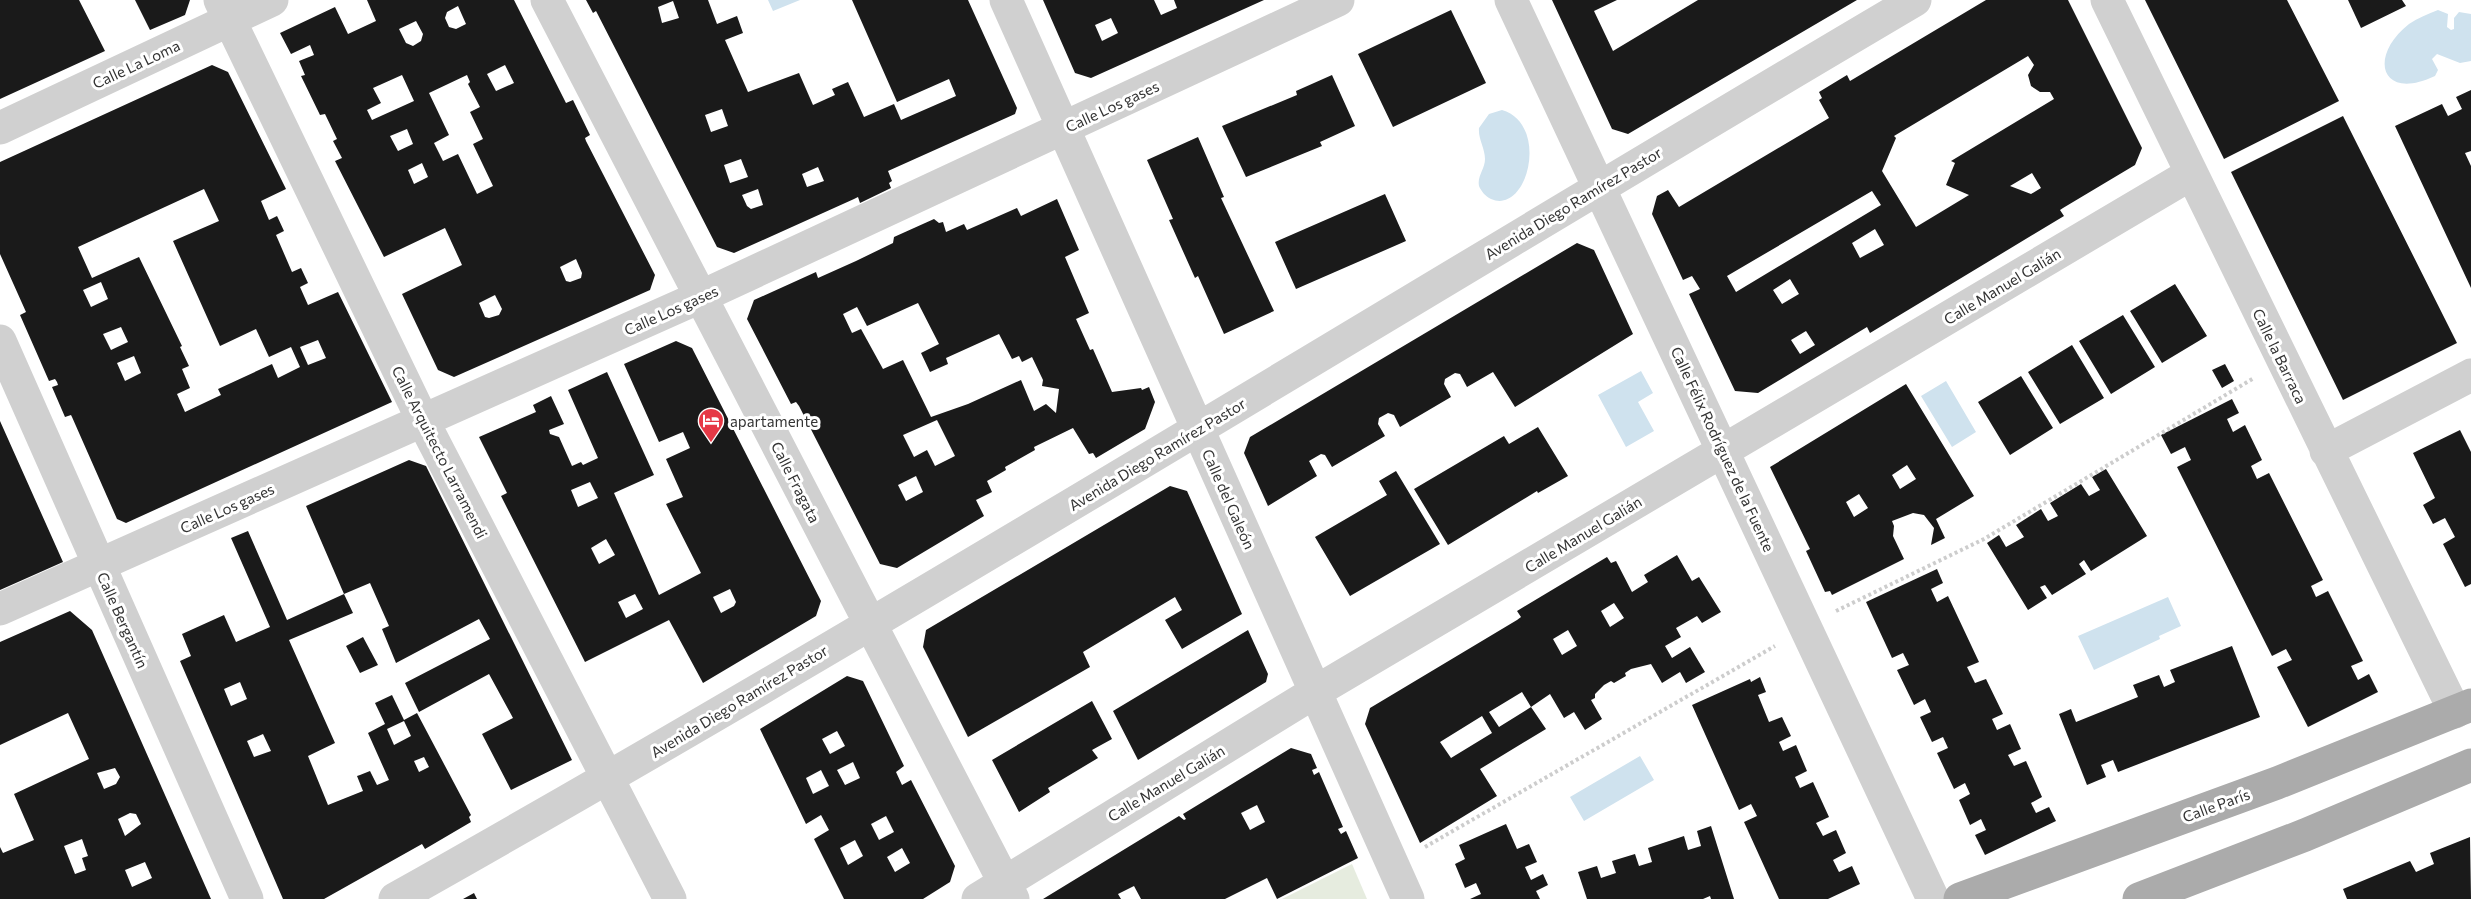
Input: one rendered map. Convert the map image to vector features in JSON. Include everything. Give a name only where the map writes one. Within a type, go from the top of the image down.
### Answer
[{"type":"main road","name":"Calle París","points":[[1960,899],[2277,783],[2463,708]]},
{"type":"main road","points":[[2139,899],[2316,831],[2471,765]]},
{"type":"street","name":"Calle La Loma","points":[[0,128],[226,10],[272,0]]},
{"type":"street","name":"Calle Fragata","points":[[547,0],[870,624],[998,894]]},
{"type":"street","name":"Calle del Galeón","points":[[1006,0],[1408,899]]},
{"type":"street","name":"Calle Los gases","points":[[0,609],[700,297],[1338,0]]},
{"type":"street","name":"Calle Félix Rodríguez de la Fuente","points":[[1511,0],[1933,899]]},
{"type":"street","name":"Avenida Diego Ramírez Pastor","points":[[395,899],[609,778],[870,624],[1915,0]]},
{"type":"street","name":"Calle la Barraca","points":[[2107,0],[2326,451],[2463,708]]},
{"type":"street","name":"Calle Arquitecto Larramendi","points":[[226,10],[423,421],[670,899]]},
{"type":"street","name":"Calle Manuel Galián","points":[[998,894],[1315,692],[2192,174]]},
{"type":"street","name":"Calle Bergantín","points":[[0,341],[247,899]]},
{"type":"street","points":[[2326,451],[2471,375]]},
{"type":"shaded area","points":[[1352,864],[1367,899],[1282,899]]},
{"type":"water","points":[[768,0],[800,0],[773,11]]},
{"type":"water","points":[[2438,10],[2448,14],[2447,27],[2451,30],[2454,29],[2454,18],[2459,12],[2471,14],[2471,61],[2460,63],[2437,54],[2432,59],[2438,70],[2435,76],[2416,83],[2402,83],[2392,79],[2386,72],[2385,61],[2388,49],[2396,36],[2409,24]]},
{"type":"water","points":[[1502,110],[1517,118],[1526,132],[1529,149],[1528,166],[1523,182],[1515,194],[1504,200],[1487,197],[1479,186],[1485,159],[1479,128],[1489,114]]},
{"type":"water","points":[[1641,371],[1653,393],[1638,402],[1654,431],[1626,447],[1598,395]]},
{"type":"water","points":[[1946,381],[1976,432],[1952,447],[1921,396]]},
{"type":"water","points":[[2168,597],[2181,626],[2159,636],[2160,639],[2094,670],[2078,636]]},
{"type":"water","points":[[1640,756],[1654,780],[1584,821],[1570,797]]},
{"type":"building","points":[[0,0],[79,0],[105,51],[0,99]]},
{"type":"building","points":[[135,0],[190,0],[185,15],[150,30]]},
{"type":"building","points":[[367,0],[514,0],[566,103],[573,100],[590,135],[585,138],[586,141],[655,275],[650,290],[454,377],[438,370],[402,294],[462,265],[445,228],[384,257],[335,161],[342,158],[333,141],[337,139],[325,114],[320,115],[301,76],[305,75],[299,61],[314,55],[310,45],[291,54],[280,33],[335,7],[348,34],[376,21]],"holes":[[[458,6],[466,24],[456,29],[449,27],[445,18],[447,12]],[[416,21],[423,34],[421,41],[413,46],[406,43],[399,29]],[[505,65],[514,83],[496,91],[487,74]],[[402,75],[414,101],[372,120],[367,110],[381,103],[373,88]],[[467,75],[470,82],[468,84],[480,107],[470,112],[483,139],[473,144],[493,186],[477,194],[458,154],[443,161],[434,143],[449,135],[429,93]],[[407,129],[413,144],[398,151],[390,136]],[[422,163],[428,177],[414,184],[408,170]],[[576,259],[582,273],[581,278],[566,281],[560,267]],[[495,295],[502,309],[499,315],[485,317],[479,303]]]},
{"type":"building","points":[[586,0],[708,0],[717,24],[737,16],[743,33],[725,40],[748,92],[799,73],[813,105],[835,95],[832,89],[848,82],[864,117],[894,104],[901,120],[956,96],[949,79],[897,102],[852,0],[968,0],[1017,108],[1015,114],[888,171],[892,181],[889,183],[891,188],[860,203],[858,197],[734,253],[717,247],[596,11],[593,13]],"holes":[[[673,1],[679,18],[662,23],[658,7]],[[722,109],[728,126],[711,132],[705,115]],[[741,159],[748,177],[730,183],[724,165]],[[818,167],[824,181],[807,187],[802,174]],[[758,189],[763,205],[751,209],[742,195]]]},
{"type":"building","points":[[1043,0],[1154,0],[1161,15],[1177,8],[1174,0],[1264,0],[1091,78],[1075,73]],"holes":[[[1111,18],[1118,33],[1102,41],[1095,25]]]},
{"type":"building","points":[[1552,0],[1617,0],[1594,11],[1613,51],[1698,0],[1857,0],[1628,134],[1612,129]]},
{"type":"building","points":[[1986,0],[2068,0],[2142,148],[2135,165],[2060,210],[2064,216],[1870,333],[1867,327],[1758,393],[1735,391],[1689,294],[1700,289],[1692,276],[1683,280],[1652,214],[1657,196],[1668,190],[1679,207],[1829,118],[1819,100],[1822,98],[1819,92],[1847,75],[1850,81]],"holes":[[[2028,56],[2034,65],[2028,75],[2031,86],[2040,92],[2050,92],[2054,99],[1951,161],[1955,163],[1946,185],[1969,195],[1916,227],[1882,171],[1896,138],[1894,136]],[[2032,173],[2041,188],[2031,194],[2010,186]],[[1872,191],[1881,205],[1736,292],[1727,276]],[[1875,229],[1884,245],[1860,258],[1852,243]],[[1790,279],[1799,294],[1782,304],[1773,290]],[[1806,331],[1815,345],[1800,354],[1791,340]]]},
{"type":"building","points":[[2145,0],[2287,0],[2339,101],[2224,159]]},
{"type":"building","points":[[2348,0],[2402,0],[2406,6],[2361,28]]},
{"type":"building","points":[[1451,10],[1486,83],[1393,127],[1358,54]]},
{"type":"building","points":[[212,65],[228,72],[286,189],[261,201],[269,220],[277,216],[284,231],[276,235],[292,272],[301,268],[308,283],[300,287],[308,305],[338,292],[392,402],[126,523],[117,519],[71,415],[65,417],[52,387],[58,385],[57,382],[55,379],[49,381],[20,315],[26,312],[0,254],[0,162]],"holes":[[[204,189],[219,221],[173,241],[220,346],[256,329],[269,357],[291,347],[300,367],[278,378],[272,364],[218,389],[221,395],[185,412],[177,394],[190,388],[182,369],[189,366],[180,347],[182,346],[139,257],[92,278],[78,247]],[[101,282],[108,299],[91,307],[83,290]],[[121,327],[128,342],[111,350],[103,334]],[[318,340],[326,358],[308,365],[300,347]],[[134,356],[141,373],[125,381],[117,363]]]},
{"type":"building","points":[[1332,75],[1355,126],[1320,142],[1322,146],[1246,177],[1222,126],[1297,95],[1296,91]]},
{"type":"building","points":[[2471,90],[2471,151],[2465,153],[2471,166],[2471,288],[2395,126],[2442,104],[2448,116],[2462,109],[2456,97]]},
{"type":"building","points":[[2343,116],[2457,343],[2343,400],[2231,172]]},
{"type":"building","points":[[1198,137],[1224,197],[1221,198],[1274,311],[1224,334],[1169,220],[1173,219],[1147,160]]},
{"type":"building","points":[[1385,194],[1406,241],[1296,289],[1275,242]]},
{"type":"building","points":[[1057,199],[1079,250],[1065,257],[1089,313],[1076,319],[1090,350],[1093,349],[1112,392],[1141,388],[1142,390],[1149,387],[1155,402],[1145,429],[1096,458],[1093,453],[1089,454],[1073,428],[1034,447],[1035,450],[1005,467],[1006,470],[987,481],[992,492],[976,500],[984,516],[897,568],[880,564],[799,406],[796,402],[791,404],[747,319],[754,300],[816,272],[818,278],[856,261],[893,243],[894,237],[934,219],[939,223],[943,222],[946,232],[964,224],[967,230],[1017,208],[1021,216]],"holes":[[[918,303],[939,344],[921,353],[930,372],[948,364],[946,358],[999,334],[1012,359],[1019,356],[1022,362],[1032,357],[1043,380],[1042,386],[1059,389],[1056,413],[1046,404],[1034,411],[1021,380],[968,404],[931,417],[903,360],[883,369],[861,329],[852,333],[843,314],[857,307],[867,326]],[[937,420],[955,456],[935,466],[927,450],[914,457],[903,435]],[[916,476],[923,492],[906,501],[898,485]]]},
{"type":"building","points":[[1577,243],[1594,250],[1633,334],[1515,407],[1493,372],[1467,387],[1460,374],[1455,373],[1445,379],[1444,384],[1451,397],[1400,427],[1394,415],[1388,413],[1379,418],[1378,424],[1385,436],[1332,467],[1325,455],[1321,454],[1309,461],[1317,476],[1268,506],[1244,453],[1250,437]]},
{"type":"building","points":[[2175,284],[2207,336],[2162,363],[2130,311]]},
{"type":"building","points":[[2123,315],[2155,367],[2111,394],[2079,341]]},
{"type":"building","points":[[676,341],[692,348],[821,601],[816,616],[703,683],[669,620],[585,662],[501,496],[507,493],[479,437],[536,412],[533,405],[551,396],[564,424],[549,430],[550,434],[559,437],[572,466],[581,462],[583,465],[598,458],[568,390],[607,372],[654,475],[614,493],[659,595],[701,573],[666,504],[683,497],[666,459],[690,448],[683,432],[659,442],[624,364]],"holes":[[[590,482],[598,498],[578,507],[571,490]],[[606,539],[615,555],[599,564],[591,548]],[[730,589],[736,602],[734,606],[721,613],[713,597]],[[635,594],[643,609],[626,618],[618,602]]]},
{"type":"building","points":[[2072,345],[2104,398],[2060,424],[2028,372]]},
{"type":"building","points":[[2225,364],[2234,381],[2222,388],[2212,370]]},
{"type":"building","points":[[2021,376],[2053,428],[2010,455],[1978,402]]},
{"type":"building","points":[[1906,384],[1974,496],[1936,519],[1945,538],[1931,545],[1934,528],[1924,515],[1913,513],[1892,521],[1893,536],[1904,559],[1832,595],[1830,591],[1825,592],[1806,551],[1810,549],[1770,467]],"holes":[[[1907,465],[1916,479],[1900,489],[1892,475]],[[1859,494],[1868,508],[1854,517],[1846,502]]]},
{"type":"building","points":[[2232,399],[2239,413],[2227,419],[2233,432],[2245,425],[2262,460],[2251,466],[2257,479],[2269,473],[2323,580],[2311,586],[2316,597],[2328,591],[2363,661],[2351,666],[2358,680],[2369,674],[2378,692],[2308,727],[2277,667],[2292,660],[2286,649],[2272,656],[2177,467],[2191,460],[2185,447],[2171,454],[2161,435]]},
{"type":"building","points":[[0,421],[63,562],[0,590]]},
{"type":"building","points":[[1538,427],[1568,476],[1538,493],[1537,491],[1448,545],[1414,489],[1504,436],[1509,444]]},
{"type":"building","points":[[2460,430],[2471,452],[2471,584],[2465,587],[2443,544],[2455,537],[2445,518],[2433,524],[2423,505],[2435,498],[2413,453]]},
{"type":"building","points":[[409,460],[426,466],[572,760],[511,790],[482,734],[513,718],[489,674],[419,712],[405,683],[490,639],[479,619],[396,663],[382,629],[389,626],[370,583],[344,594],[306,506]]},
{"type":"building","points":[[2106,469],[2147,536],[2091,571],[2084,560],[2079,564],[2086,574],[2052,595],[2045,585],[2040,587],[2047,598],[2028,610],[1987,543],[1999,535],[2006,547],[2024,537],[2016,525],[2041,509],[2048,521],[2058,516],[2050,503],[2081,484],[2089,496],[2100,490],[2092,477]]},
{"type":"building","points":[[1396,471],[1440,544],[1350,596],[1315,537],[1387,495],[1379,481]]},
{"type":"building","points":[[1170,486],[1187,491],[1242,614],[1182,649],[1165,620],[1182,610],[1175,597],[1083,652],[1090,667],[968,737],[923,647],[926,630]]},
{"type":"building","points":[[248,531],[287,620],[344,594],[353,613],[289,640],[335,743],[308,756],[328,805],[363,791],[357,776],[370,771],[377,785],[389,780],[368,733],[385,724],[375,703],[392,695],[404,720],[417,713],[471,815],[469,817],[471,822],[425,849],[422,844],[324,899],[283,899],[180,661],[191,656],[182,634],[224,615],[236,642],[270,627],[231,538]],"holes":[[[240,682],[247,699],[231,706],[224,689]],[[404,721],[411,736],[394,745],[387,729]],[[263,734],[271,751],[254,757],[247,741]],[[424,757],[429,767],[419,772],[414,761]]]},
{"type":"building","points":[[1677,555],[1692,581],[1699,577],[1721,612],[1702,623],[1697,616],[1676,628],[1681,637],[1665,646],[1672,658],[1690,647],[1705,672],[1686,683],[1680,672],[1662,683],[1651,664],[1631,669],[1625,673],[1626,676],[1614,683],[1611,681],[1604,685],[1595,694],[1595,698],[1591,700],[1602,719],[1585,730],[1574,712],[1564,718],[1550,694],[1531,707],[1546,729],[1480,769],[1497,796],[1420,843],[1365,724],[1370,708],[1517,620],[1521,617],[1517,611],[1607,557],[1611,563],[1616,561],[1632,592],[1648,582],[1644,575]],"holes":[[[1614,603],[1624,618],[1610,627],[1601,611]],[[1568,630],[1577,646],[1562,655],[1553,639]],[[1522,692],[1531,707],[1499,727],[1489,712]],[[1482,716],[1492,733],[1451,758],[1440,742]]]},
{"type":"building","points":[[1937,569],[1943,583],[1931,589],[1937,602],[1948,596],[1979,662],[1967,667],[1975,683],[1986,679],[2003,714],[1992,719],[1997,730],[2010,724],[2021,749],[2008,755],[2014,766],[2026,761],[2042,797],[2031,803],[2036,813],[2049,807],[2056,821],[1985,855],[1975,835],[1986,830],[1981,819],[1970,825],[1959,800],[1970,794],[1965,783],[1954,789],[1937,753],[1948,748],[1943,737],[1932,742],[1920,717],[1931,712],[1925,699],[1914,705],[1897,670],[1909,665],[1903,653],[1892,658],[1866,602]]},
{"type":"building","points":[[70,611],[92,630],[211,899],[0,899],[0,847],[3,853],[34,840],[14,794],[89,759],[68,713],[0,745],[0,642]],"holes":[[[115,768],[120,777],[116,784],[104,789],[97,773]],[[130,813],[136,814],[141,824],[125,836],[118,819]],[[82,839],[88,856],[82,858],[86,870],[75,874],[64,846]],[[145,862],[152,878],[132,887],[125,870]]]},
{"type":"building","points":[[1248,630],[1268,674],[1266,682],[1138,760],[1113,711]]},
{"type":"building","points":[[363,637],[378,665],[360,673],[346,646]]},
{"type":"building","points":[[2232,646],[2260,717],[2118,772],[2113,760],[2101,765],[2106,777],[2087,785],[2059,714],[2071,709],[2076,722],[2138,697],[2133,685],[2159,675],[2164,687],[2175,682],[2170,670]]},
{"type":"building","points":[[847,676],[863,681],[904,766],[896,772],[902,785],[911,780],[955,866],[950,882],[923,899],[844,899],[814,839],[829,830],[821,815],[806,824],[760,729]],"holes":[[[837,731],[845,746],[830,754],[822,739]],[[853,762],[860,778],[845,785],[837,770]],[[821,770],[829,786],[813,794],[806,778]],[[886,816],[894,832],[879,840],[871,824]],[[855,840],[863,856],[848,865],[840,848]],[[902,848],[910,863],[895,872],[887,857]]]},
{"type":"building","points":[[1760,677],[1766,692],[1758,695],[1769,722],[1782,717],[1791,736],[1779,742],[1783,751],[1796,745],[1807,771],[1795,777],[1800,788],[1813,782],[1829,817],[1816,823],[1823,836],[1836,830],[1846,853],[1833,860],[1839,872],[1852,866],[1860,884],[1828,899],[1779,899],[1744,822],[1757,816],[1751,804],[1739,810],[1692,705],[1750,679],[1751,682]]},
{"type":"building","points":[[1092,701],[1112,739],[1092,750],[1098,758],[1048,788],[1050,792],[1019,812],[992,760]]},
{"type":"building","points":[[1291,748],[1311,754],[1317,768],[1312,770],[1314,775],[1319,772],[1343,827],[1338,829],[1341,834],[1346,831],[1358,858],[1277,899],[1267,878],[1225,899],[1141,899],[1134,886],[1118,894],[1121,899],[1043,899],[1179,816],[1186,819],[1183,814]],"holes":[[[1257,805],[1265,822],[1250,830],[1241,813]]]},
{"type":"building","points":[[1506,824],[1517,849],[1529,844],[1537,862],[1525,867],[1531,880],[1543,874],[1548,885],[1536,891],[1540,899],[1470,899],[1481,894],[1476,883],[1465,888],[1455,864],[1465,859],[1459,845]]},
{"type":"building","points":[[1711,826],[1734,899],[1711,899],[1710,896],[1703,899],[1587,899],[1578,872],[1597,866],[1601,878],[1616,873],[1612,861],[1635,854],[1639,866],[1652,862],[1648,848],[1684,836],[1688,850],[1701,846],[1697,831]]},
{"type":"building","points":[[2470,837],[2471,899],[2347,899],[2343,889],[2410,861],[2416,872],[2434,864],[2430,853]]},
{"type":"building","points":[[474,893],[477,899],[463,899]]},
{"type":"place","name":"apartamente","points":[[711,444]]}]
